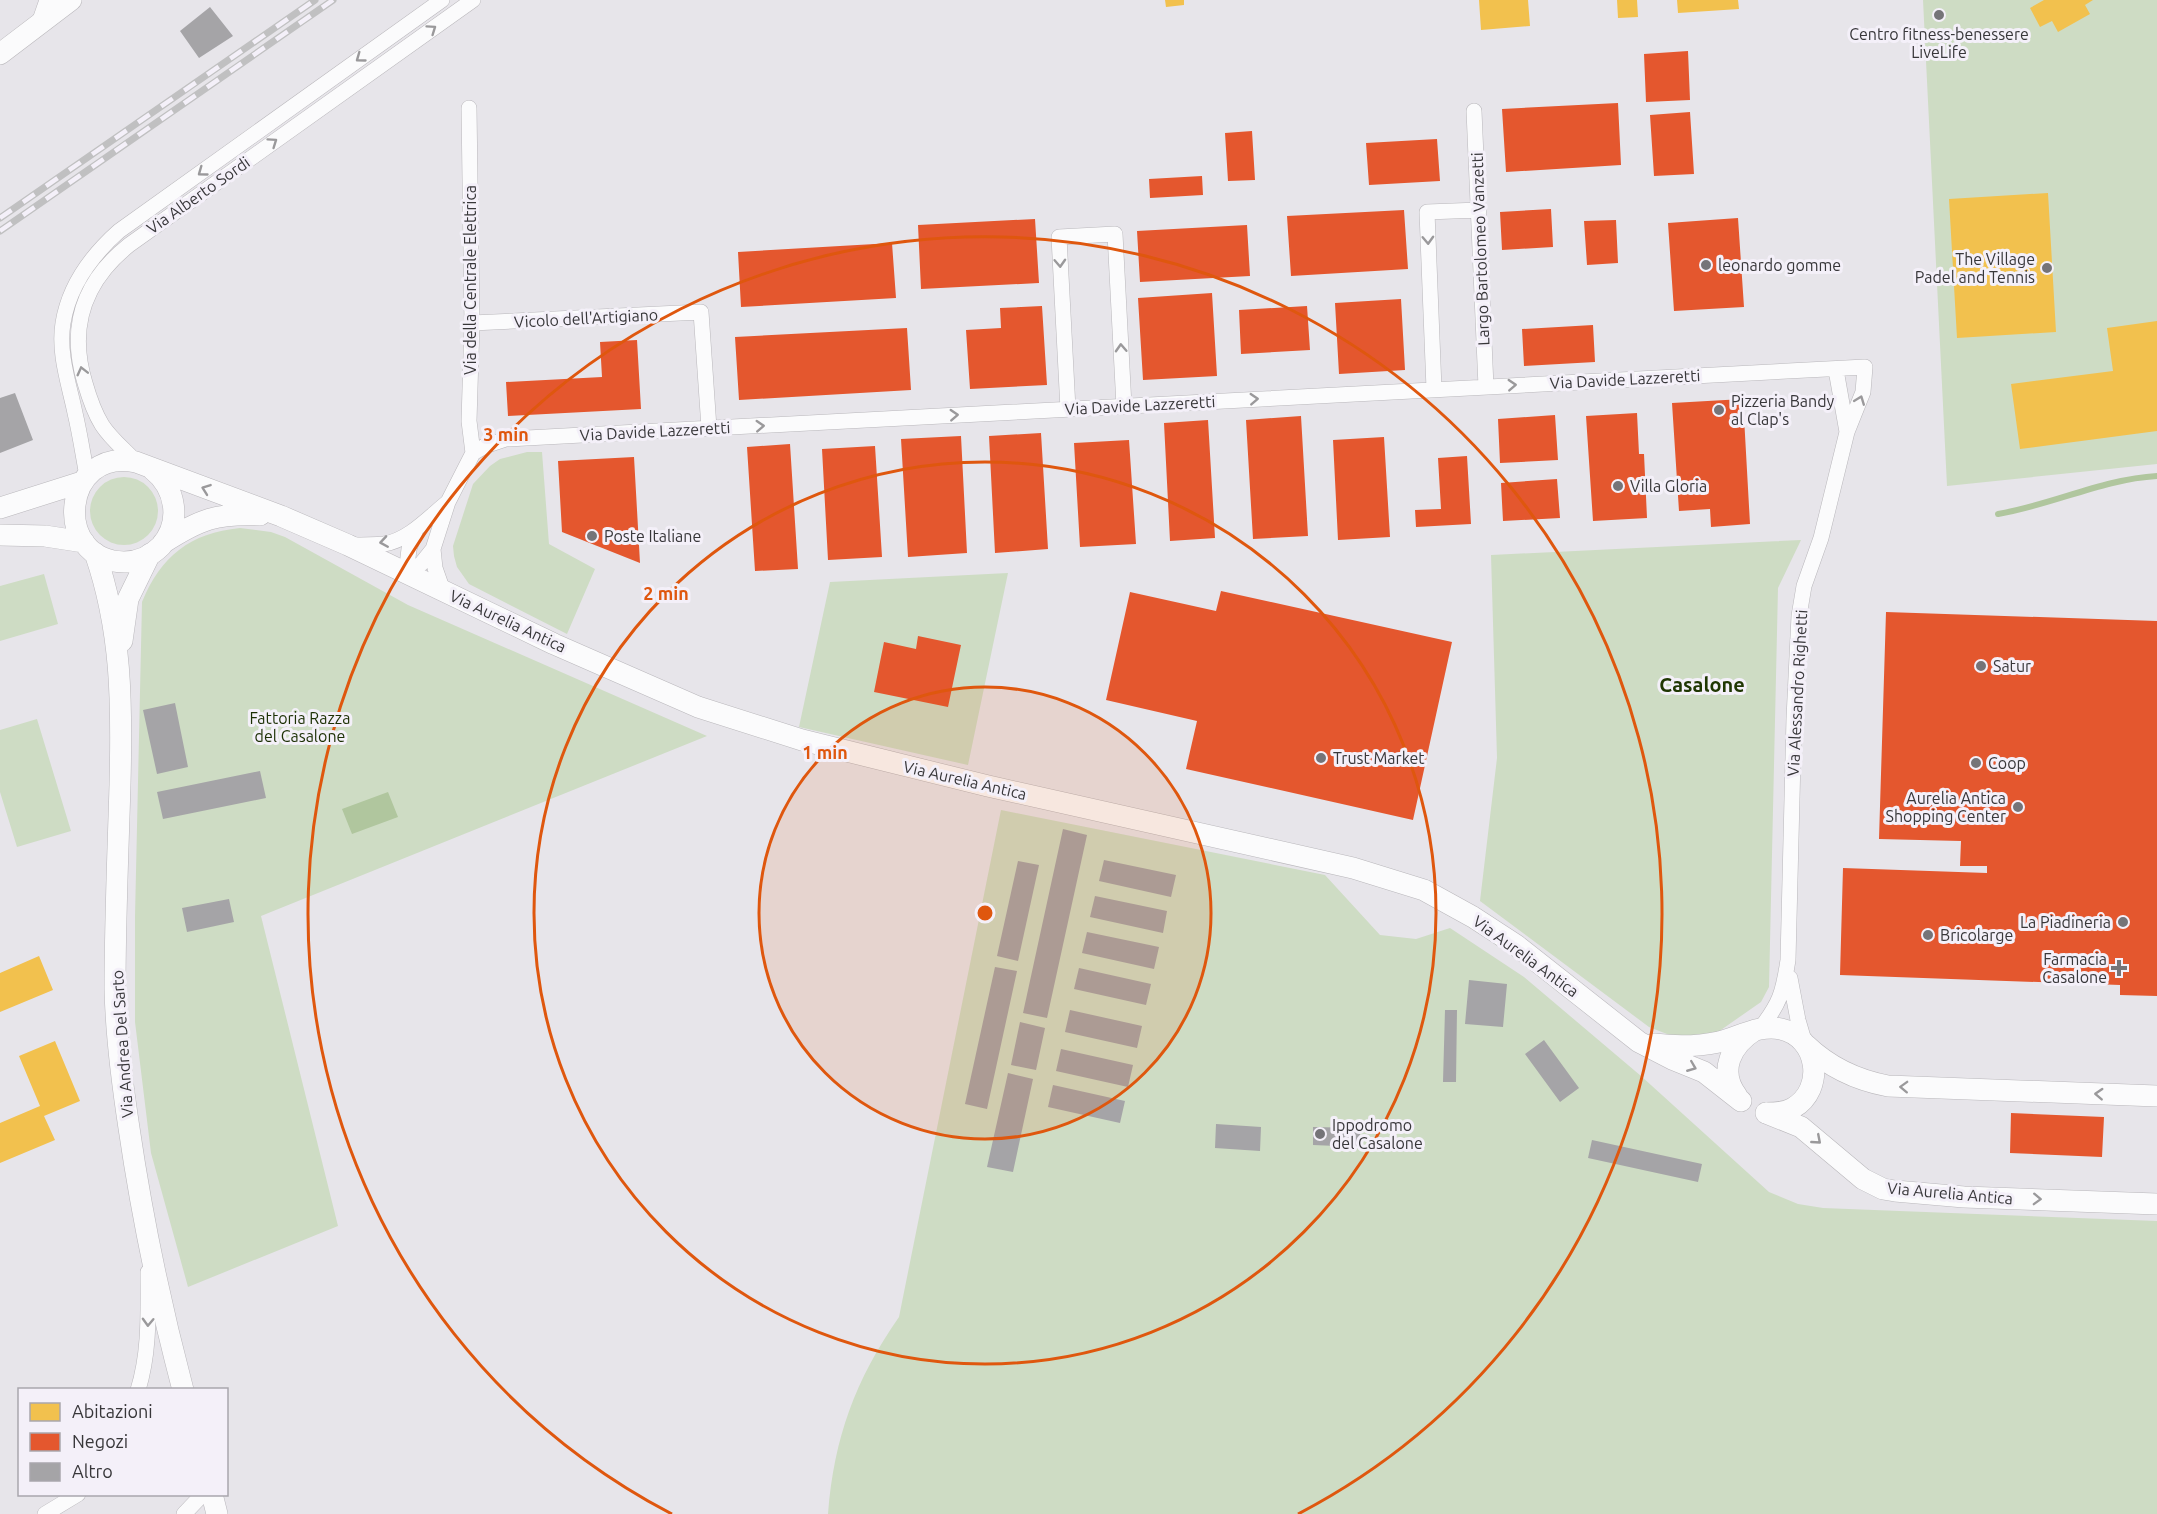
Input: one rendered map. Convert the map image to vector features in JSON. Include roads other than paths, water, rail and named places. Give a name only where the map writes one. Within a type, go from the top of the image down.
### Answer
[{"type":"street","points":[[38,27],[47,0]]},
{"type":"street","points":[[0,54],[71,0]]},
{"type":"street","name":"Via Alberto Sordi","points":[[85,479],[64,362],[62,334],[66,309],[73,291],[93,258],[119,231],[442,0]]},
{"type":"street","name":"Via Alberto Sordi","points":[[144,466],[106,430],[98,417],[81,370],[76,345],[78,328],[95,281],[105,267],[129,244],[473,0]]},
{"type":"street","name":"Via della Centrale Elettrica","points":[[469,108],[472,323],[469,421],[473,453]]},
{"type":"street","name":"Largo Bartolomeo Vanzetti","points":[[1474,111],[1486,387]]},
{"type":"street","points":[[1434,389],[1427,212],[1479,210]]},
{"type":"street","points":[[1068,409],[1059,237],[1115,234],[1124,406]]},
{"type":"street","name":"Vicolo dell'Artigiano","points":[[472,323],[701,312],[709,428]]},
{"type":"street","name":"Via Davide Lazzeretti","points":[[473,453],[506,439],[1865,367]]},
{"type":"street","name":"Via Alessandro Righetti","points":[[1788,960],[1799,616],[1804,586],[1821,538],[1848,432],[1863,392],[1865,367]]},
{"type":"street","points":[[1836,370],[1848,432]]},
{"type":"street","points":[[406,574],[421,564],[433,549],[448,502],[473,453]]},
{"type":"street","name":"Via Aurelia Antica","points":[[0,508],[85,479],[100,466],[126,460],[281,516],[348,545],[554,644],[698,706],[802,740],[1022,794],[1353,868],[1424,890],[1473,917],[1516,945],[1639,1042],[1671,1059],[1704,1072],[1752,1109],[1801,1127],[1863,1179],[1889,1190],[1965,1197],[2157,1204]]},
{"type":"street","points":[[144,466],[163,480],[173,500],[173,523],[157,549]]},
{"type":"street","points":[[85,479],[76,497],[74,512],[76,528],[90,547]]},
{"type":"street","points":[[348,545],[398,540],[416,529],[448,502]]},
{"type":"street","name":"Via Aurelia Antica","points":[[0,535],[45,536],[90,547],[110,560],[127,562],[157,549],[200,521],[234,514],[281,516]]},
{"type":"street","points":[[406,574],[409,549],[416,529]]},
{"type":"street","name":"Via Andrea Del Sarto","points":[[90,547],[108,597],[119,657],[121,735],[115,990],[122,1078],[148,1242],[183,1388]]},
{"type":"street","name":"Via Andrea Del Sarto","points":[[119,657],[128,599],[157,549]]},
{"type":"street","points":[[433,549],[435,568],[443,591]]},
{"type":"street","points":[[1741,1101],[1733,1090],[1728,1076],[1729,1062],[1734,1049],[1743,1038],[1758,1030],[1776,1008],[1783,991],[1788,960]]},
{"type":"street","points":[[1766,1113],[1780,1113],[1794,1108],[1812,1086],[1814,1072],[1812,1057],[1805,1044],[1792,992],[1788,960]]},
{"type":"street","points":[[1639,1042],[1687,1047],[1721,1041],[1758,1030],[1781,1028],[1798,1037],[1816,1055],[1842,1072],[1888,1086],[2157,1096]]},
{"type":"street","points":[[138,1388],[145,1365],[148,1321],[148,1242]]},
{"type":"street","points":[[45,1514],[75,1496]]},
{"type":"street","points":[[184,1514],[200,1496]]},
{"type":"street","points":[[212,1496],[217,1514]]},
{"type":"waterway","points":[[1998,514],[2117,482],[2157,476]]},
{"type":"railway","points":[[0,218],[315,0]]},
{"type":"railway","points":[[0,231],[333,0]]},
{"type":"place","name":"Centro fitness-benessere LiveLife","points":[[1939,15]]},
{"type":"place","name":"leonardo gomme","points":[[1706,265]]},
{"type":"place","name":"The Village Padel and Tennis","points":[[2047,268]]},
{"type":"place","name":"Pizzeria Bandy al Clap's","points":[[1719,410]]},
{"type":"place","name":"Villa Gloria","points":[[1618,486]]},
{"type":"place","name":"Poste Italiane","points":[[592,536]]},
{"type":"place","name":"Satur","points":[[1981,666]]},
{"type":"place","name":"Trust Market","points":[[1321,758]]},
{"type":"place","name":"Coop","points":[[1976,763]]},
{"type":"place","name":"Aurelia Antica Shopping Center","points":[[2018,807]]},
{"type":"place","name":"La Piadineria","points":[[2123,922]]},
{"type":"place","name":"Bricolarge","points":[[1928,935]]},
{"type":"place","name":"Farmacia Casalone","points":[[2119,968]]},
{"type":"place","name":"Ippodromo del Casalone","points":[[1320,1134]]},
{"type":"district","name":"Casalone","points":[[1702,685]]},
{"type":"park label","name":"Fattoria Razza del Casalone","points":[[300,727]]}]
